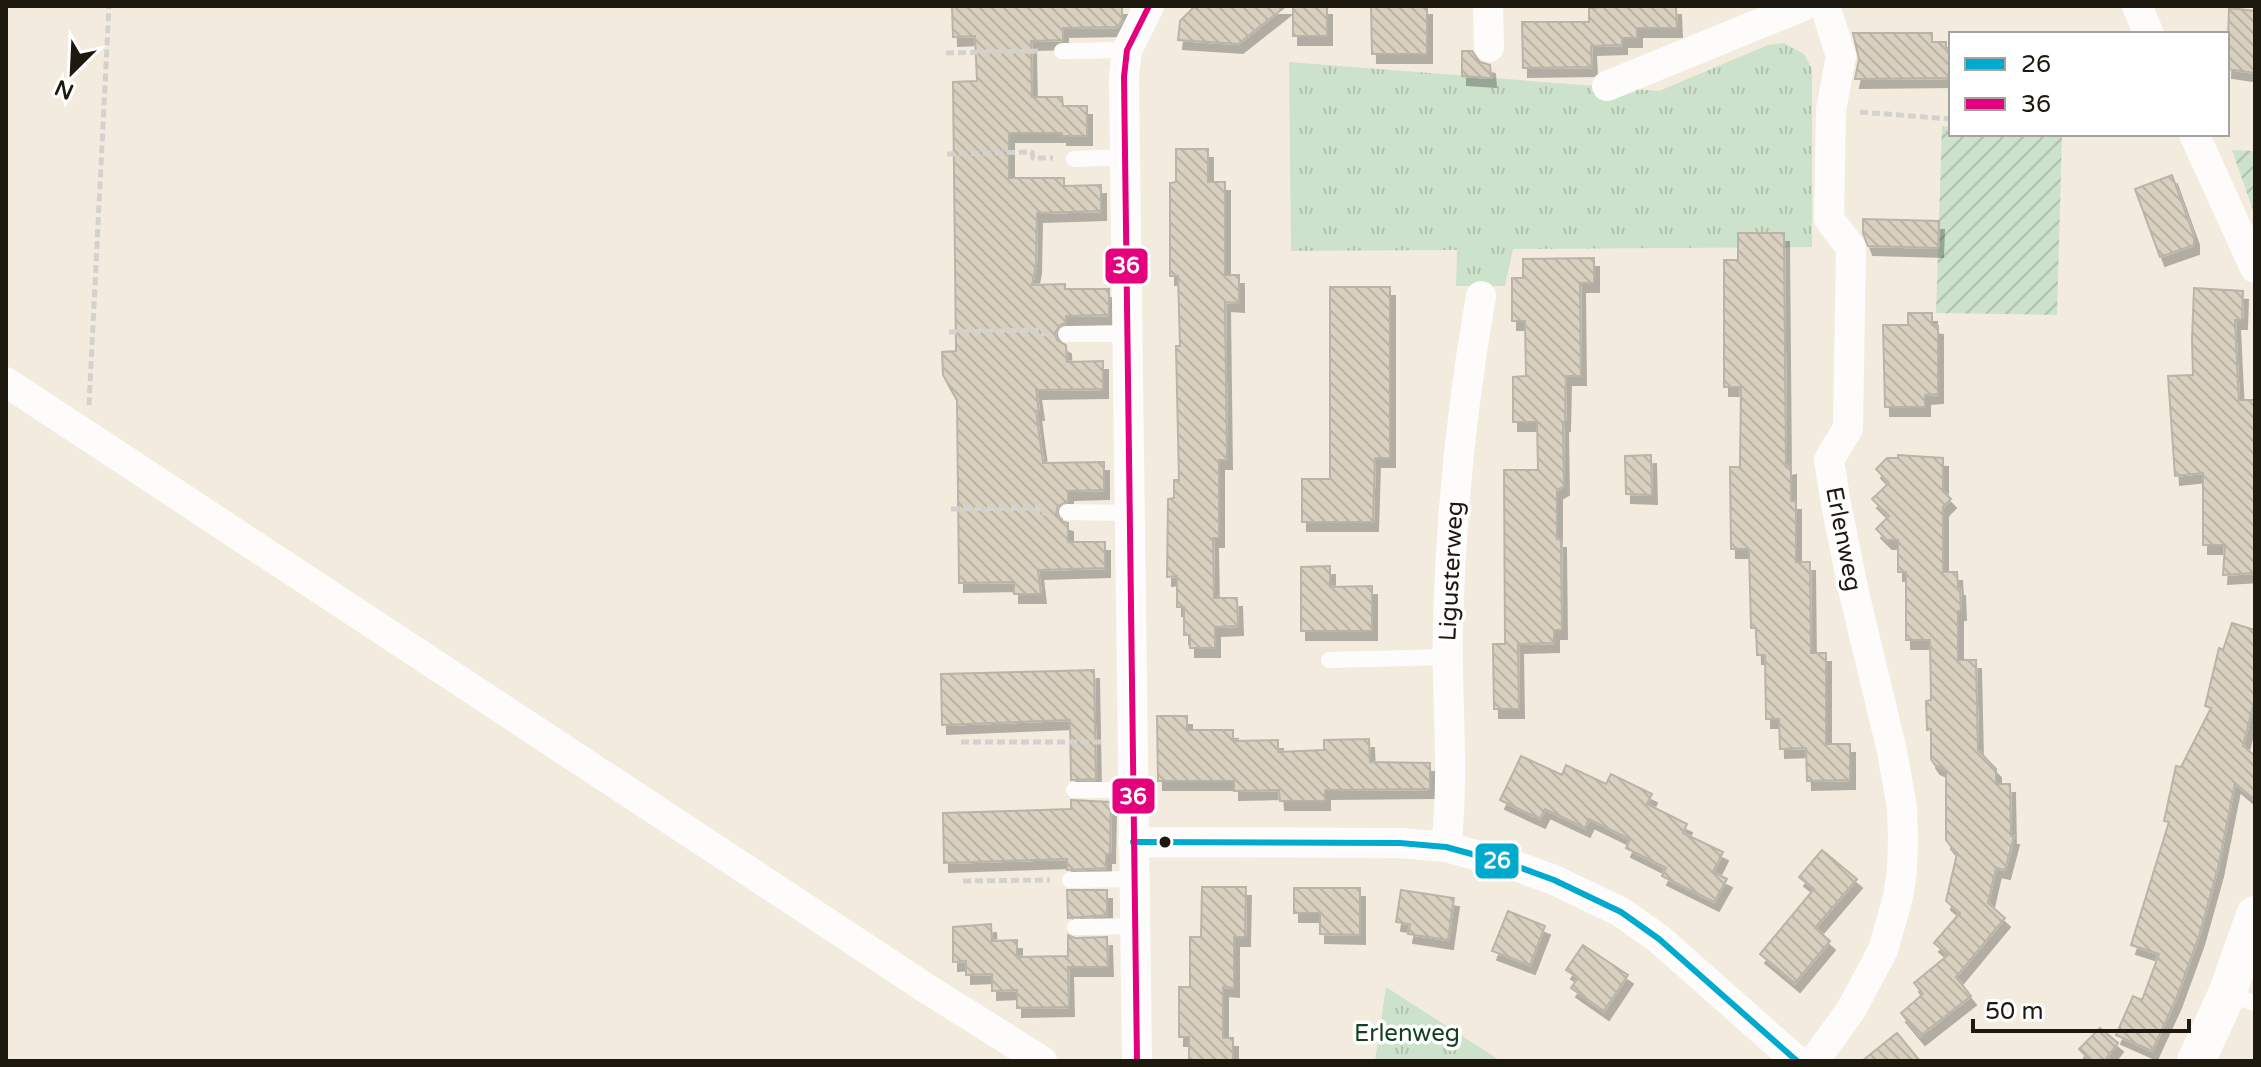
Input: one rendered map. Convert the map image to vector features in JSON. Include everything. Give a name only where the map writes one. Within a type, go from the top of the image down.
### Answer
[{"type":"street","points":[[1488,6],[1489,47]]},
{"type":"street","points":[[1607,86],[1803,6]]},
{"type":"street","name":"Erlenweg","points":[[1814,1061],[1851,1010],[1883,950],[1895,912],[1902,860],[1902,808],[1896,773],[1854,593],[1829,460],[1848,428],[1851,248],[1829,219],[1831,110],[1841,56],[1825,6]]},
{"type":"street","points":[[2137,6],[2148,32]]},
{"type":"street","points":[[1137,22],[1124,77],[1137,1061]]},
{"type":"street","points":[[2195,136],[2255,268]]},
{"type":"street","name":"Ligusterweg","points":[[1446,847],[1452,800],[1448,657],[1451,545],[1467,376],[1481,296]]},
{"type":"street","points":[[6,382],[929,990],[1042,1061]]},
{"type":"street","points":[[1133,842],[1400,843],[1446,847],[1482,856],[1554,880],[1621,912],[1659,939],[1797,1061]]},
{"type":"street","points":[[2196,1061],[2241,999],[2255,915]]},
{"type":"lane","points":[[1062,51],[1137,22]]},
{"type":"lane","points":[[1074,159],[1126,157]]},
{"type":"lane","points":[[1066,334],[1128,334]]},
{"type":"lane","points":[[1067,512],[1129,513]]},
{"type":"lane","points":[[1329,660],[1448,657]]},
{"type":"lane","points":[[1074,790],[1132,790]]},
{"type":"lane","points":[[1070,880],[1133,879]]},
{"type":"lane","points":[[1075,927],[1134,926]]},
{"type":"path","points":[[87,434],[109,6]]},
{"type":"path","points":[[946,53],[1062,51]]},
{"type":"path","points":[[1831,110],[1949,119]]},
{"type":"path","points":[[947,154],[1032,152],[1033,158],[1074,159]]},
{"type":"path","points":[[949,332],[1036,330],[1036,334],[1066,334]]},
{"type":"path","points":[[951,509],[1038,508],[1038,513],[1067,512]]},
{"type":"path","points":[[961,742],[1131,741]]},
{"type":"path","points":[[963,881],[1070,880]]},
{"type":"green space","points":[[1784,43],[1804,54],[1812,69],[1812,247],[1513,249],[1505,286],[1456,286],[1457,250],[1291,251],[1289,62],[1659,91],[1768,45]]},
{"type":"green space","points":[[1942,126],[1949,127],[1949,136],[2062,136],[2057,315],[1936,313]]},
{"type":"green space","points":[[2232,150],[2255,151],[2255,216]]},
{"type":"green space","name":"Erlenweg","points":[[1386,987],[1501,1061],[1375,1061]]},
{"type":"building","points":[[952,6],[1122,6],[1122,20],[1118,27],[1063,28],[1063,40],[1031,41],[1032,97],[1062,97],[1063,106],[1087,106],[1087,136],[1009,133],[1009,178],[1064,178],[1064,186],[1101,185],[1101,211],[1037,213],[1036,265],[1032,285],[1065,284],[1065,289],[1109,289],[1109,315],[1066,316],[1066,323],[1060,325],[1055,333],[1057,340],[1066,345],[1067,362],[1103,361],[1103,389],[1036,390],[1043,463],[1104,462],[1104,490],[1068,491],[1068,501],[1058,506],[1056,513],[1061,521],[1068,523],[1068,542],[1105,542],[1105,568],[1038,570],[1041,594],[1014,594],[1014,582],[959,583],[957,400],[943,375],[942,352],[956,351],[953,82],[977,81],[975,36],[953,37]]},
{"type":"building","points":[[1195,6],[1286,6],[1238,44],[1178,40],[1180,21]]},
{"type":"building","points":[[1293,6],[1327,6],[1327,36],[1293,36]]},
{"type":"building","points":[[1371,6],[1427,6],[1427,54],[1372,54]]},
{"type":"building","points":[[1676,6],[1677,28],[1637,28],[1637,38],[1622,38],[1622,45],[1591,46],[1592,67],[1523,68],[1522,22],[1589,22],[1589,8]]},
{"type":"building","points":[[2229,8],[2255,11],[2255,73],[2229,69]]},
{"type":"building","points":[[1853,33],[1932,33],[1932,42],[1946,42],[1946,48],[1949,48],[1949,78],[1855,79],[1859,59]]},
{"type":"building","points":[[1462,51],[1472,51],[1480,62],[1490,65],[1491,78],[1462,76]]},
{"type":"building","points":[[1176,149],[1208,149],[1208,182],[1225,182],[1225,275],[1239,275],[1239,303],[1225,302],[1227,460],[1219,460],[1219,538],[1213,538],[1214,598],[1237,598],[1238,626],[1215,627],[1215,648],[1190,648],[1190,635],[1184,635],[1184,607],[1177,607],[1177,576],[1167,577],[1168,499],[1174,498],[1174,480],[1179,480],[1178,276],[1170,276],[1170,183],[1176,182]]},
{"type":"building","points":[[2172,175],[2194,236],[2194,245],[2160,257],[2135,189]]},
{"type":"building","points":[[1863,219],[1939,221],[1938,248],[1868,246],[1863,233]]},
{"type":"building","points":[[1738,233],[1784,233],[1786,467],[1791,466],[1791,501],[1796,501],[1796,562],[1810,562],[1811,653],[1826,653],[1826,744],[1850,744],[1850,780],[1807,781],[1806,748],[1780,749],[1779,719],[1766,719],[1765,655],[1757,655],[1756,628],[1751,628],[1749,549],[1731,549],[1730,467],[1740,467],[1741,387],[1724,387],[1724,260],[1738,260]]},
{"type":"building","points":[[1594,258],[1594,283],[1580,283],[1581,376],[1566,376],[1564,486],[1557,490],[1562,630],[1554,630],[1554,643],[1518,644],[1519,709],[1494,709],[1493,644],[1505,644],[1504,470],[1538,470],[1537,422],[1513,422],[1513,377],[1526,376],[1525,321],[1512,321],[1512,278],[1523,278],[1523,259]]},
{"type":"building","points":[[1330,287],[1390,287],[1390,458],[1375,458],[1373,522],[1302,522],[1302,479],[1330,479]]},
{"type":"building","points":[[2194,288],[2243,291],[2242,320],[2235,320],[2239,400],[2255,400],[2255,573],[2223,575],[2225,545],[2203,545],[2203,473],[2175,476],[2168,376],[2193,375]]},
{"type":"building","points":[[1908,313],[1932,313],[1932,325],[1938,326],[1938,394],[1925,395],[1925,407],[1885,407],[1883,325],[1908,325]]},
{"type":"building","points":[[1651,455],[1652,495],[1626,494],[1625,456]]},
{"type":"building","points":[[1898,455],[1943,458],[1943,491],[1951,499],[1943,507],[1943,572],[1957,572],[1960,587],[1958,660],[1976,660],[1978,750],[1996,769],[1996,784],[2010,784],[2011,836],[2014,836],[2005,870],[1996,868],[1988,903],[2005,918],[1956,977],[1971,996],[1920,1036],[1901,1013],[1923,994],[1914,983],[1948,955],[1934,943],[1960,913],[1946,901],[1957,854],[1946,840],[1946,770],[1935,765],[1931,759],[1931,729],[1927,730],[1926,701],[1931,700],[1930,640],[1906,640],[1906,572],[1898,572],[1898,540],[1887,540],[1876,529],[1889,516],[1872,499],[1889,483],[1876,469],[1887,458],[1898,458]]},
{"type":"building","points":[[1330,566],[1330,587],[1372,586],[1372,631],[1301,631],[1301,567]]},
{"type":"building","points":[[2232,623],[2255,630],[2255,698],[2243,746],[2255,756],[2255,800],[2235,783],[2218,868],[2199,936],[2176,999],[2152,1051],[2116,1035],[2133,996],[2142,1000],[2159,954],[2131,945],[2169,822],[2164,821],[2176,766],[2181,767],[2211,708],[2205,706],[2219,648],[2223,650]]},
{"type":"building","points":[[1094,670],[1096,779],[1071,780],[1070,720],[942,725],[941,674]]},
{"type":"building","points":[[1157,716],[1187,716],[1187,730],[1233,730],[1233,741],[1278,740],[1278,752],[1324,750],[1324,740],[1369,739],[1370,762],[1430,763],[1430,789],[1325,790],[1325,801],[1280,801],[1279,790],[1234,791],[1234,781],[1158,781]]},
{"type":"building","points":[[1521,756],[1562,775],[1566,765],[1606,784],[1611,774],[1652,794],[1647,804],[1687,824],[1683,833],[1723,852],[1713,872],[1727,879],[1714,902],[1662,876],[1666,868],[1626,848],[1630,839],[1589,819],[1585,828],[1545,809],[1540,819],[1500,800]]},
{"type":"building","points":[[1071,800],[1111,802],[1110,854],[1106,854],[1106,868],[1067,870],[1067,859],[944,863],[943,813],[1071,809]]},
{"type":"building","points":[[1822,850],[1857,879],[1815,928],[1830,941],[1795,983],[1760,954],[1814,889],[1799,877]]},
{"type":"building","points":[[1202,887],[1246,887],[1245,937],[1234,937],[1234,988],[1223,987],[1223,1038],[1233,1038],[1233,1061],[1189,1061],[1189,1037],[1179,1037],[1179,987],[1190,987],[1190,937],[1201,937]]},
{"type":"building","points":[[1294,888],[1360,888],[1360,935],[1320,934],[1320,913],[1294,913]]},
{"type":"building","points":[[1067,890],[1107,890],[1107,915],[1068,918]]},
{"type":"building","points":[[1401,890],[1454,898],[1448,940],[1408,934],[1410,924],[1396,922]]},
{"type":"building","points":[[1508,911],[1545,926],[1530,965],[1492,951]]},
{"type":"building","points":[[991,924],[992,941],[1017,940],[1017,957],[1068,956],[1068,935],[1075,938],[1107,937],[1108,967],[1068,967],[1069,1007],[1017,1008],[1017,990],[992,991],[992,974],[966,975],[966,961],[953,962],[953,927]]},
{"type":"building","points":[[1583,945],[1628,975],[1604,1011],[1571,988],[1578,978],[1566,970]]},
{"type":"building","points":[[2100,1028],[2118,1043],[2104,1061],[2091,1061],[2079,1049]]},
{"type":"building","points":[[1897,1033],[1920,1061],[1862,1061]]},
{"type":"transit line","name":"36","points":[[1137,1061],[1124,77],[1127,50],[1149,6]]},
{"type":"transit line","name":"26","points":[[1133,842],[1400,843],[1446,847],[1516,866],[1554,880],[1621,912],[1659,939],[1797,1061]]}]
